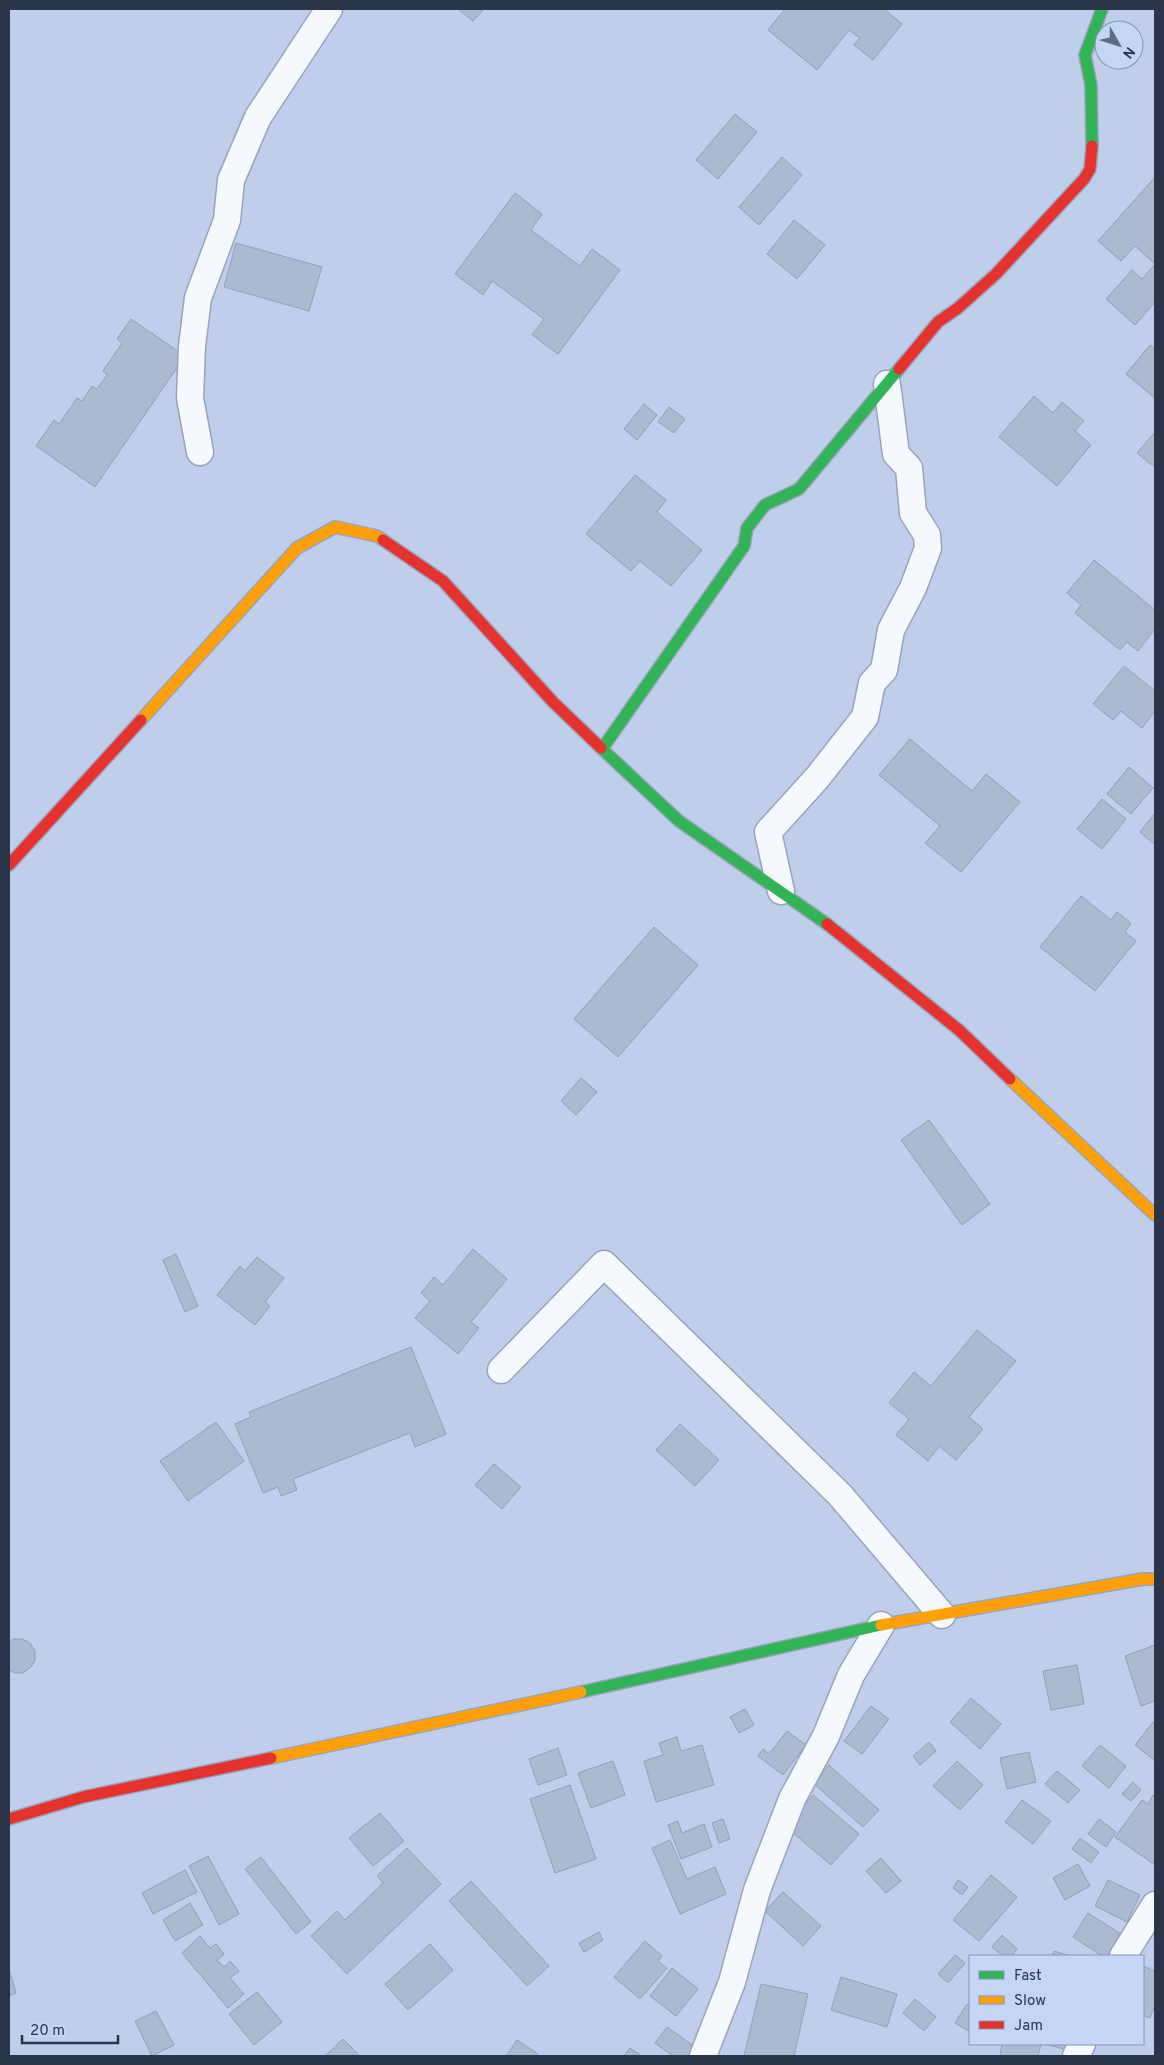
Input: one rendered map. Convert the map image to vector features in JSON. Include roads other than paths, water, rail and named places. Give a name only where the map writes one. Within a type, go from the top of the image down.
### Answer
[{"type":"street","points":[[200,452],[190,398],[192,346],[198,298],[227,220],[231,180],[258,117],[329,9]]},
{"type":"street","points":[[602,749],[744,546],[747,528],[765,505],[799,489],[938,322],[958,309],[1084,179],[1090,169],[1092,146],[1091,85],[1085,55],[1102,9]]},
{"type":"street","points":[[781,891],[768,832],[817,778],[865,717],[872,683],[884,670],[891,630],[913,588],[928,548],[927,535],[913,513],[909,468],[896,454],[887,384]]},
{"type":"street","points":[[9,865],[297,548],[335,527],[377,536],[443,581],[553,702],[679,821],[829,925],[959,1030],[1155,1215]]},
{"type":"street","points":[[500,1370],[604,1264],[840,1495],[942,1615]]},
{"type":"street","points":[[9,1819],[93,1795],[475,1716],[881,1625],[1143,1578],[1155,1578]]},
{"type":"street","points":[[702,2056],[732,1982],[757,1890],[792,1799],[826,1736],[852,1675],[881,1625]]},
{"type":"street","points":[[1124,1955],[1155,1904]]}]
